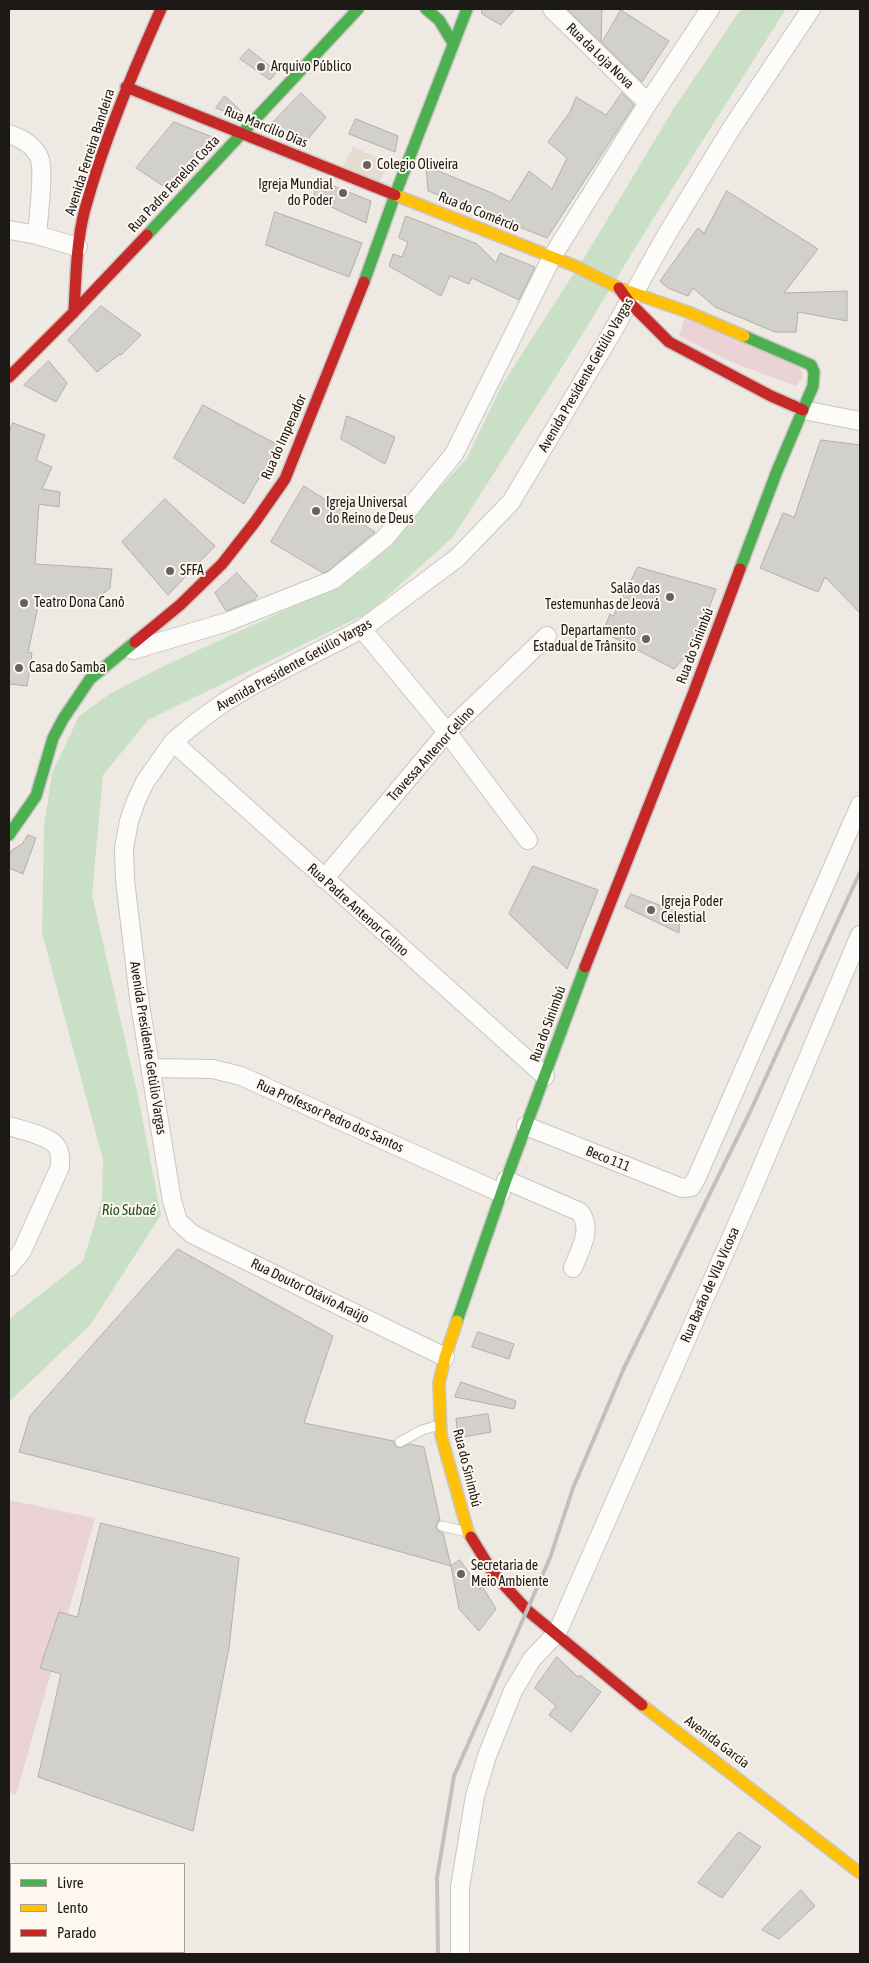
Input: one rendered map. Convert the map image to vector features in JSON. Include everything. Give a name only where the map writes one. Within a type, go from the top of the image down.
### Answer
[{"type":"main road","name":"Avenida Ferreira Bandeira","points":[[74,312],[78,247],[85,210],[126,87],[161,9]]},
{"type":"main road","name":"Rua Padre Fenelon Costa","points":[[9,377],[74,312],[358,9]]},
{"type":"main road","points":[[426,9],[439,20],[453,43]]},
{"type":"main road","name":"Rua do Imperador","points":[[9,835],[36,796],[53,738],[63,719],[90,679],[180,605],[222,564],[255,522],[285,479],[378,246],[395,194],[467,9]]},
{"type":"main road","name":"Rua Marcílio Dias","points":[[126,87],[395,194]]},
{"type":"main road","name":"Rua do Comércio","points":[[395,194],[575,266],[624,292]]},
{"type":"main road","points":[[624,292],[669,342],[771,396],[803,410]]},
{"type":"main road","name":"Rua do Sinimbú","points":[[557,1633],[528,1611],[492,1572],[468,1532],[441,1436],[439,1383],[445,1357],[503,1186],[590,952],[693,694],[777,471],[815,378],[811,365],[688,312],[624,292]]},
{"type":"main road","points":[[669,342],[671,326],[679,315],[688,312]]},
{"type":"main road","name":"Avenida Garcia","points":[[557,1633],[620,1688],[860,1872]]},
{"type":"street","name":"Rua da Loja Nova","points":[[552,9],[648,103]]},
{"type":"street","points":[[122,653],[227,622],[333,580],[385,538],[454,454],[552,257],[648,103],[710,9]]},
{"type":"street","name":"Avenida Presidente Getúlio Vargas","points":[[178,1221],[172,1201],[139,998],[125,880],[124,848],[129,821],[145,782],[173,742],[197,722],[226,700],[362,629],[457,558],[511,502],[624,292],[811,9]]},
{"type":"street","points":[[9,134],[24,140],[35,150],[40,158],[41,173],[37,236]]},
{"type":"street","points":[[9,230],[78,247]]},
{"type":"street","points":[[803,410],[860,421]]},
{"type":"street","points":[[362,629],[447,732],[528,840]]},
{"type":"street","name":"Travessa Antenor Celino","points":[[324,879],[447,732],[547,636]]},
{"type":"street","name":"Rua Padre Antenor Celino","points":[[173,742],[545,1076]]},
{"type":"street","name":"Beco 111","points":[[526,1126],[682,1188],[691,1187],[860,805]]},
{"type":"street","name":"Rua Barão de Vila Vicosa","points":[[460,1954],[460,1887],[474,1796],[487,1756],[513,1691],[532,1660],[557,1633],[737,1224],[860,935]]},
{"type":"street","name":"Rua Professor Pedro dos Santos","points":[[151,1068],[214,1069],[240,1076],[503,1186],[580,1212],[586,1220],[586,1231],[573,1268]]},
{"type":"street","points":[[9,1126],[43,1137],[56,1144],[60,1153],[60,1167],[55,1182],[22,1251],[9,1268]]},
{"type":"street","name":"Rua Doutor Otávio Araújo","points":[[178,1221],[192,1234],[445,1357]]},
{"type":"lane","points":[[400,1442],[422,1430],[441,1424]]},
{"type":"lane","points":[[442,1526],[468,1532]]},
{"type":"shaded area","name":"Colegio Oliveira","points":[[353,147],[390,163],[378,184],[343,166]]},
{"type":"shaded area","points":[[685,317],[798,363],[803,377],[796,386],[731,362],[679,336]]},
{"type":"shaded area","points":[[9,1500],[95,1518],[16,1795],[9,1792]]},
{"type":"water","name":"Rio Subaé","points":[[741,9],[786,9],[564,364],[453,537],[370,612],[148,720],[103,775],[92,895],[138,1096],[161,1215],[90,1325],[9,1402],[9,1319],[83,1261],[102,1199],[103,1160],[42,933],[44,826],[52,773],[79,716],[111,693],[168,664],[290,608],[365,569],[467,458],[502,385],[592,245],[674,108]]},
{"type":"building","points":[[482,9],[515,9],[501,25],[482,14]]},
{"type":"building","points":[[567,9],[602,9],[601,42]]},
{"type":"building","points":[[621,10],[669,41],[642,82],[602,43]]},
{"type":"building","name":"Arquivo Público","points":[[249,49],[277,72],[270,80],[240,59]]},
{"type":"building","points":[[301,93],[326,117],[305,143],[269,127]]},
{"type":"building","points":[[622,93],[634,105],[547,238],[428,191],[426,166],[510,202],[529,171],[552,189],[567,158],[548,142],[570,112],[576,97],[606,115]]},
{"type":"building","points":[[225,96],[241,111],[236,116],[216,108]]},
{"type":"building","points":[[356,119],[398,136],[395,152],[349,134]]},
{"type":"building","points":[[174,122],[215,138],[168,189],[136,168]]},
{"type":"building","name":"Igreja Mundial do Poder","points":[[316,179],[371,201],[366,223],[314,199]]},
{"type":"building","points":[[727,191],[818,249],[784,293],[847,291],[847,321],[798,312],[796,332],[775,332],[715,307],[693,288],[688,296],[668,288],[660,281],[698,228],[704,233]]},
{"type":"building","points":[[275,212],[362,243],[349,277],[266,245]]},
{"type":"building","points":[[406,216],[477,244],[496,263],[500,253],[535,267],[519,300],[472,278],[469,284],[450,276],[441,296],[389,266],[393,254],[402,257],[408,242],[399,238]]},
{"type":"building","points":[[101,306],[141,335],[121,355],[97,372],[68,340]]},
{"type":"building","points":[[49,361],[67,383],[56,402],[24,385]]},
{"type":"building","points":[[203,405],[278,445],[244,504],[174,458]]},
{"type":"building","points":[[347,416],[395,437],[385,464],[341,439]]},
{"type":"building","points":[[13,423],[45,435],[36,460],[52,467],[42,489],[60,492],[59,507],[39,504],[35,564],[112,569],[110,588],[89,605],[39,602],[28,652],[32,653],[27,686],[9,684],[9,433]]},
{"type":"building","points":[[821,440],[860,445],[860,613],[825,577],[818,592],[760,568],[783,513],[794,517]]},
{"type":"building","name":"Igreja Universal do Reino de Deus","points":[[304,486],[375,532],[328,571],[323,573],[271,542]]},
{"type":"building","name":"SFFA","points":[[165,499],[215,546],[168,595],[122,542]]},
{"type":"building","points":[[638,567],[716,589],[695,646],[674,669],[603,632],[610,614],[613,616]]},
{"type":"building","points":[[237,573],[258,596],[254,600],[226,611],[215,593]]},
{"type":"building","points":[[28,835],[36,838],[23,874],[9,868],[9,856],[12,850],[22,844]]},
{"type":"building","points":[[533,866],[598,890],[567,969],[509,914]]},
{"type":"building","name":"Igreja Poder Celestial","points":[[631,894],[680,913],[679,933],[625,907]]},
{"type":"building","points":[[178,1249],[333,1336],[304,1423],[394,1441],[395,1445],[399,1448],[410,1444],[424,1447],[440,1520],[437,1522],[436,1527],[438,1531],[443,1533],[451,1566],[298,1523],[19,1452],[30,1416]]},
{"type":"building","points":[[478,1332],[514,1344],[509,1359],[472,1347]]},
{"type":"building","points":[[461,1382],[516,1401],[514,1409],[455,1397]]},
{"type":"building","points":[[488,1414],[491,1432],[458,1438],[456,1419]]},
{"type":"building","points":[[101,1523],[239,1558],[229,1648],[193,1831],[38,1777],[61,1674],[40,1668],[59,1612],[77,1617]]},
{"type":"building","points":[[460,1560],[480,1589],[482,1586],[496,1609],[479,1631],[459,1609],[451,1566]]},
{"type":"building","points":[[557,1657],[578,1677],[580,1675],[601,1692],[571,1732],[549,1715],[556,1706],[535,1688]]},
{"type":"building","points":[[739,1832],[761,1847],[722,1898],[698,1883]]},
{"type":"building","points":[[801,1890],[815,1906],[779,1939],[762,1930]]},
{"type":"railway","points":[[438,1954],[437,1878],[454,1776],[550,1558],[573,1488],[624,1368],[750,1112],[860,872]]},
{"type":"traffic: fast","points":[[147,235],[358,9]]},
{"type":"traffic: fast","points":[[426,9],[439,20],[453,43]]},
{"type":"traffic: fast","points":[[364,282],[395,195],[467,9]]},
{"type":"traffic: fast","points":[[740,569],[777,471],[813,386],[814,372],[811,365],[744,336]]},
{"type":"traffic: fast","points":[[9,835],[36,796],[53,738],[63,719],[90,679],[135,642]]},
{"type":"traffic: fast","points":[[457,1321],[506,1180],[585,967]]},
{"type":"traffic: slow","points":[[395,195],[575,266],[619,288],[688,312],[744,336]]},
{"type":"traffic: slow","points":[[457,1321],[439,1383],[441,1435],[471,1537]]},
{"type":"traffic: slow","points":[[642,1705],[860,1873]]},
{"type":"traffic: jam","points":[[74,312],[78,248],[85,209],[119,108],[161,9]]},
{"type":"traffic: jam","points":[[126,87],[395,195]]},
{"type":"traffic: jam","points":[[9,377],[147,235]]},
{"type":"traffic: jam","points":[[135,642],[180,605],[222,564],[255,522],[285,479],[364,282]]},
{"type":"traffic: jam","points":[[619,288],[629,302],[669,342],[771,396],[803,410]]},
{"type":"traffic: jam","points":[[585,967],[693,694],[740,569]]},
{"type":"traffic: jam","points":[[471,1537],[493,1573],[528,1611],[642,1705]]},
{"type":"place","name":"Arquivo Público","points":[[261,67]]},
{"type":"place","name":"Colegio Oliveira","points":[[367,165]]},
{"type":"place","name":"Igreja Mundial do Poder","points":[[343,193]]},
{"type":"place","name":"Igreja Universal do Reino de Deus","points":[[316,511]]},
{"type":"place","name":"SFFA","points":[[170,571]]},
{"type":"place","name":"Salão das Testemunhas de Jeová","points":[[670,597]]},
{"type":"place","name":"Teatro Dona Canô","points":[[24,603]]},
{"type":"place","name":"Departamento Estadual de Trânsito","points":[[646,639]]},
{"type":"place","name":"Casa do Samba","points":[[19,668]]},
{"type":"place","name":"Igreja Poder Celestial","points":[[651,910]]},
{"type":"place","name":"Secretaria de Meio Ambiente","points":[[461,1574]]}]
